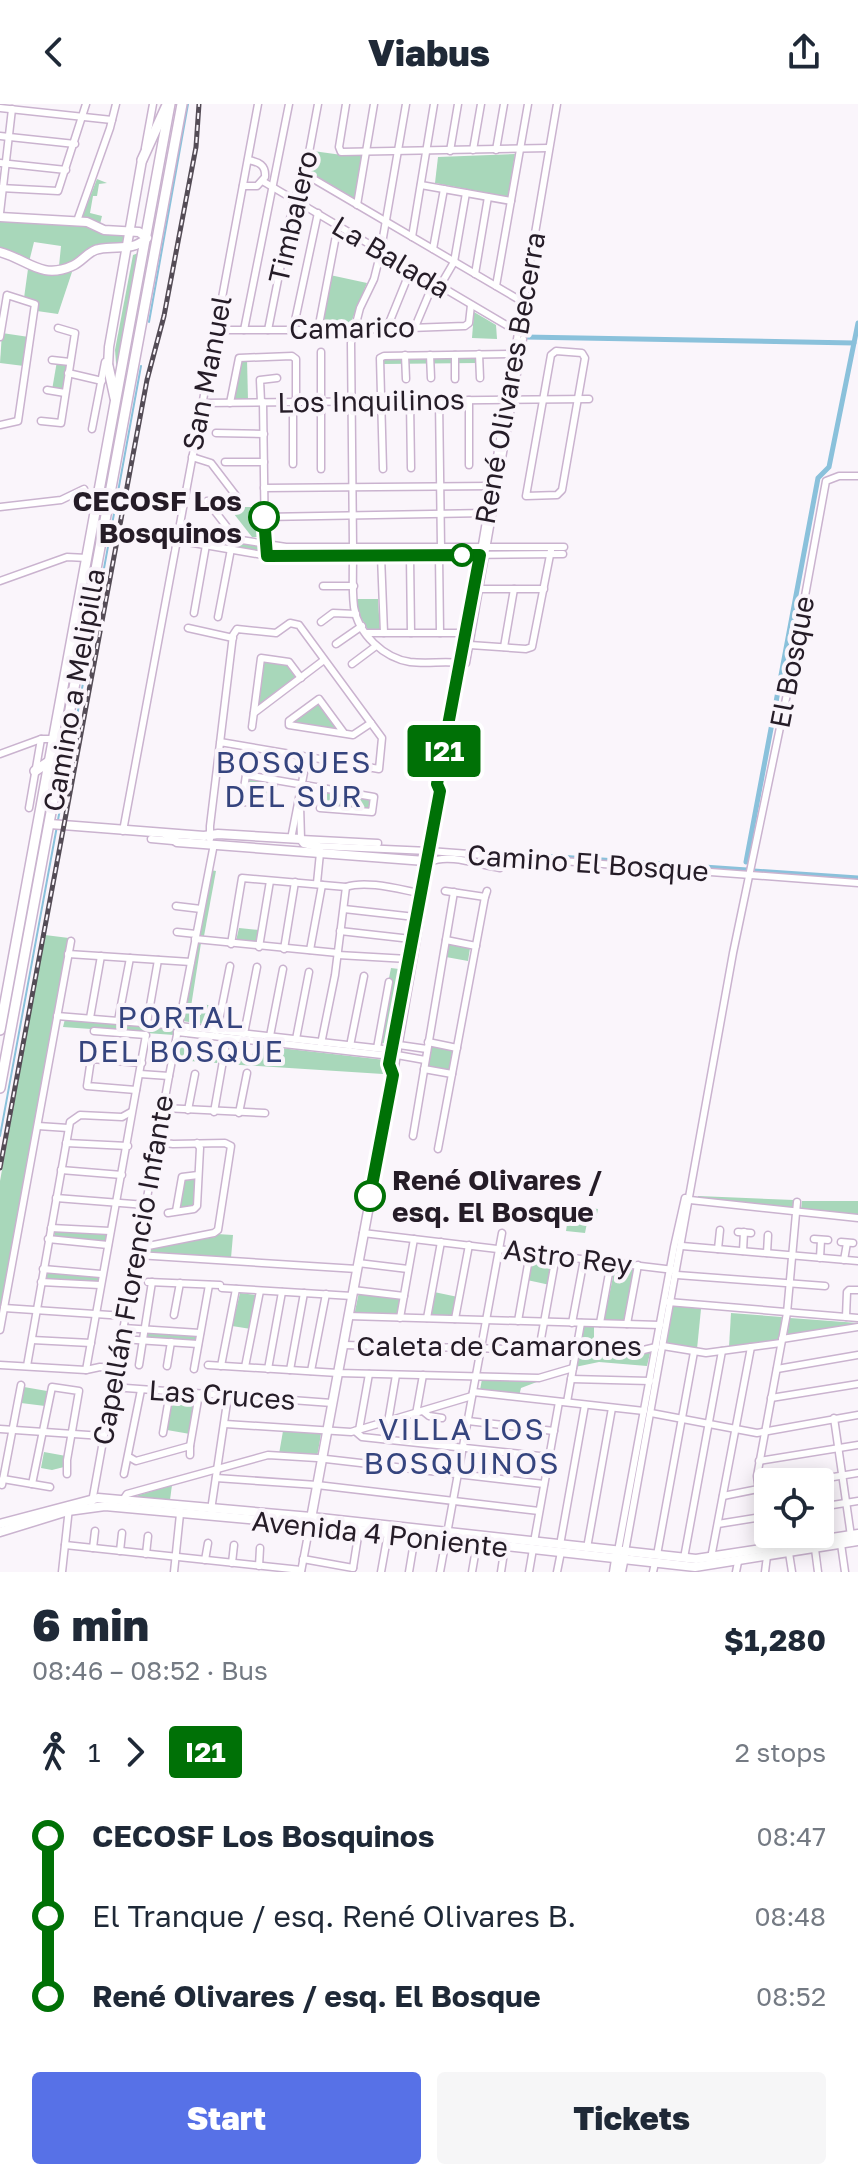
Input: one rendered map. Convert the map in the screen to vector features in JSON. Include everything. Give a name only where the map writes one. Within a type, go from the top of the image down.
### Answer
[{"type":"main road","points":[[142,160],[169,104]]},
{"type":"main road","name":"Camino a Melipilla","points":[[0,1030],[147,238],[169,104]]},
{"type":"main road","name":"Camino a Melipilla","points":[[0,1088],[55,825],[97,561],[182,104]]},
{"type":"main road","points":[[154,254],[147,238],[160,223]]},
{"type":"main road","points":[[108,366],[107,383],[116,404]]},
{"type":"main road","points":[[90,546],[101,547]]},
{"type":"main road","points":[[87,558],[97,561]]},
{"type":"main road","points":[[35,771],[50,761]]},
{"type":"main road","points":[[32,788],[43,799]]},
{"type":"street","points":[[56,114],[58,104]]},
{"type":"street","points":[[1,188],[58,191],[86,104]]},
{"type":"street","points":[[77,221],[116,104]]},
{"type":"street","points":[[92,429],[107,383],[109,347],[153,104]]},
{"type":"street","name":"San Manuel","points":[[123,831],[258,104]]},
{"type":"street","points":[[244,330],[289,104]]},
{"type":"street","name":"Timbalero","points":[[268,330],[294,199],[305,174],[318,104]]},
{"type":"street","points":[[346,104],[339,151],[549,148]]},
{"type":"street","points":[[357,205],[374,104]]},
{"type":"street","points":[[353,547],[351,343],[360,308],[374,279],[406,104]]},
{"type":"street","points":[[412,237],[434,104]]},
{"type":"street","points":[[450,151],[458,104]]},
{"type":"street","points":[[473,150],[481,104]]},
{"type":"street","points":[[496,150],[504,104]]},
{"type":"street","points":[[496,286],[528,104]]},
{"type":"street","name":"René Olivares Becerra","points":[[464,663],[557,104]]},
{"type":"street","points":[[0,108],[28,107],[56,114],[112,120]]},
{"type":"street","points":[[12,109],[3,163],[0,215],[77,221],[104,230],[130,231],[147,238]]},
{"type":"street","points":[[0,136],[75,144]]},
{"type":"street","name":"La Balada","points":[[248,160],[263,167],[264,182],[518,332]]},
{"type":"street","points":[[3,163],[66,170]]},
{"type":"street","points":[[305,174],[523,302]]},
{"type":"street","points":[[243,186],[254,187],[264,182]]},
{"type":"street","points":[[421,185],[511,201]]},
{"type":"street","points":[[433,249],[444,189]]},
{"type":"street","points":[[415,327],[437,284],[454,262],[466,193]]},
{"type":"street","points":[[475,274],[488,197]]},
{"type":"street","points":[[293,330],[318,213]]},
{"type":"street","points":[[318,330],[338,225]]},
{"type":"street","points":[[0,252],[31,267],[51,270],[73,265],[98,249],[126,249],[147,238]]},
{"type":"street","points":[[387,328],[411,269]]},
{"type":"street","points":[[0,289],[36,305],[18,422],[0,425]]},
{"type":"street","points":[[0,337],[9,294]]},
{"type":"street","name":"Camarico","points":[[215,330],[466,326],[471,305]]},
{"type":"street","points":[[41,421],[61,423],[75,333],[58,328]]},
{"type":"street","name":"René Olivares Becerra","points":[[394,1051],[419,893],[440,791],[437,784],[470,645],[487,513],[523,339]]},
{"type":"street","points":[[108,366],[109,347]]},
{"type":"street","points":[[556,351],[580,352],[585,358],[559,494],[526,496],[542,400],[551,355],[556,351]]},
{"type":"street","points":[[321,352],[321,469]]},
{"type":"street","points":[[479,354],[480,378]]},
{"type":"street","points":[[383,469],[379,360],[384,356],[405,355],[514,354]]},
{"type":"street","points":[[405,355],[406,379]]},
{"type":"street","points":[[430,355],[431,378]]},
{"type":"street","points":[[455,355],[455,379]]},
{"type":"street","points":[[230,403],[239,358],[295,357],[293,464]]},
{"type":"street","points":[[52,360],[70,362]]},
{"type":"street","points":[[68,373],[107,383]]},
{"type":"street","points":[[265,556],[261,379],[277,378]]},
{"type":"street","points":[[47,390],[65,393]]},
{"type":"street","name":"Los Inquilinos","points":[[202,403],[589,399]]},
{"type":"street","points":[[439,400],[441,547]]},
{"type":"street","points":[[469,400],[469,465]]},
{"type":"street","points":[[410,401],[411,468]]},
{"type":"street","points":[[216,433],[264,434]]},
{"type":"street","points":[[192,457],[211,463],[237,497]]},
{"type":"street","points":[[225,462],[264,462]]},
{"type":"street","name":"El Bosque","points":[[748,875],[788,689],[826,481],[858,476]]},
{"type":"street","points":[[264,488],[492,486]]},
{"type":"street","points":[[0,507],[61,500],[84,489]]},
{"type":"street","points":[[207,501],[237,540]]},
{"type":"street","points":[[264,517],[487,513]]},
{"type":"street","points":[[178,530],[265,546],[564,550]]},
{"type":"street","points":[[176,540],[286,557],[453,555],[483,551]]},
{"type":"street","points":[[194,613],[206,545]]},
{"type":"street","points":[[286,547],[286,557]]},
{"type":"street","points":[[453,547],[453,555]]},
{"type":"street","points":[[218,617],[231,549]]},
{"type":"street","points":[[470,645],[528,649],[534,644],[551,551]]},
{"type":"street","points":[[439,555],[440,633]]},
{"type":"street","points":[[353,556],[356,614],[376,646],[391,656],[407,661],[464,663]]},
{"type":"street","points":[[381,556],[384,633]]},
{"type":"street","points":[[410,556],[411,633]]},
{"type":"street","points":[[0,581],[67,557],[87,558]]},
{"type":"street","points":[[323,586],[354,586]]},
{"type":"street","points":[[479,589],[544,589]]},
{"type":"street","points":[[504,647],[514,589]]},
{"type":"street","points":[[321,622],[333,613],[356,614]]},
{"type":"street","name":"Capellán Florencio Infante","points":[[92,1502],[214,846],[220,742],[235,630],[276,633],[290,623],[296,624],[324,660]]},
{"type":"street","points":[[336,644],[362,626]]},
{"type":"street","points":[[188,628],[233,638]]},
{"type":"street","points":[[367,633],[467,633]]},
{"type":"street","points":[[352,664],[376,646]]},
{"type":"street","points":[[252,727],[261,658],[289,662],[301,678]]},
{"type":"street","points":[[220,742],[379,769],[383,741],[324,660],[254,713]]},
{"type":"street","points":[[344,733],[319,699],[290,720],[289,725],[355,735],[371,723]]},
{"type":"street","points":[[0,754],[41,739],[54,739]]},
{"type":"street","points":[[29,808],[41,739]]},
{"type":"street","points":[[296,839],[307,757]]},
{"type":"street","points":[[274,780],[269,804],[242,802],[246,775],[374,797],[372,812],[320,808],[323,789]]},
{"type":"street","name":"Camino El Bosque","points":[[55,825],[166,834],[378,843]]},
{"type":"street","name":"Camino El Bosque","points":[[166,834],[177,842]]},
{"type":"street","name":"Camino El Bosque","points":[[151,839],[214,846],[429,851],[858,883]]},
{"type":"street","name":"Camino El Bosque","points":[[296,839],[319,850],[425,861]]},
{"type":"street","points":[[310,950],[319,884],[319,850]]},
{"type":"street","name":"René Olivares Becerra","points":[[301,1571],[393,1075],[389,1066],[430,862],[435,859],[459,860],[500,868]]},
{"type":"street","points":[[621,1572],[621,1555],[647,1412],[682,1246],[692,1175],[748,875]]},
{"type":"street","points":[[231,944],[242,878],[378,887],[419,893]]},
{"type":"street","points":[[259,947],[270,881]]},
{"type":"street","points":[[284,949],[295,882]]},
{"type":"street","points":[[321,1045],[338,954],[346,887]]},
{"type":"street","points":[[438,1149],[486,894],[445,891]]},
{"type":"street","points":[[413,1136],[454,892]]},
{"type":"street","points":[[176,906],[201,909]]},
{"type":"street","points":[[344,909],[415,917]]},
{"type":"street","points":[[340,931],[411,939]]},
{"type":"street","points":[[177,932],[231,944],[408,959]]},
{"type":"street","points":[[446,940],[476,946]]},
{"type":"street","points":[[0,1330],[71,941]]},
{"type":"street","points":[[68,954],[191,962]]},
{"type":"street","points":[[90,1018],[101,956]]},
{"type":"street","points":[[118,1021],[130,958]]},
{"type":"street","points":[[147,1023],[158,960]]},
{"type":"street","points":[[217,1031],[230,966]]},
{"type":"street","points":[[244,1034],[257,967]]},
{"type":"street","points":[[270,1036],[283,969]]},
{"type":"street","points":[[296,1039],[309,972]]},
{"type":"street","points":[[350,1046],[364,976]]},
{"type":"street","points":[[377,1048],[389,982]]},
{"type":"street","points":[[387,996],[401,999]]},
{"type":"street","points":[[57,1016],[147,1023],[227,1038],[394,1051],[428,1046],[457,1048]]},
{"type":"street","points":[[178,1029],[377,1048],[425,1060]]},
{"type":"street","points":[[86,1370],[146,1035],[94,1031]]},
{"type":"street","points":[[214,1112],[227,1038]]},
{"type":"street","points":[[136,1090],[87,1086],[91,1059],[142,1063]]},
{"type":"street","points":[[424,1069],[452,1074]]},
{"type":"street","points":[[239,1113],[247,1073]]},
{"type":"street","points":[[140,1074],[169,1076]]},
{"type":"street","points":[[188,1110],[195,1074]]},
{"type":"street","points":[[163,1108],[265,1113]]},
{"type":"street","points":[[27,1366],[71,1119],[80,1115],[122,1117],[131,1112]]},
{"type":"street","points":[[38,1126],[68,1128]]},
{"type":"street","points":[[137,1251],[218,1231],[232,1149],[225,1143],[157,1142]]},
{"type":"street","points":[[66,1143],[128,1146]]},
{"type":"street","points":[[197,1143],[200,1148],[196,1207],[172,1212],[182,1177],[198,1175]]},
{"type":"street","points":[[61,1170],[122,1175]]},
{"type":"street","points":[[56,1198],[146,1205]]},
{"type":"street","points":[[675,1271],[685,1198],[858,1218]]},
{"type":"street","points":[[758,1468],[787,1313],[797,1202]]},
{"type":"street","points":[[51,1228],[110,1231]]},
{"type":"street","points":[[718,1249],[720,1230]]},
{"type":"street","points":[[743,1251],[744,1232]]},
{"type":"street","name":"Astro Rey","points":[[363,1233],[825,1286]]},
{"type":"street","points":[[440,1572],[502,1233]]},
{"type":"street","points":[[767,1253],[768,1235]]},
{"type":"street","points":[[48,1239],[108,1245]]},
{"type":"street","points":[[400,1318],[414,1239]]},
{"type":"street","points":[[820,1258],[821,1240]]},
{"type":"street","points":[[427,1318],[441,1242]]},
{"type":"street","points":[[844,1260],[847,1243]]},
{"type":"street","points":[[455,1319],[469,1245]]},
{"type":"street","points":[[682,1246],[858,1261]]},
{"type":"street","points":[[137,1251],[408,1269]]},
{"type":"street","points":[[518,1321],[530,1253]]},
{"type":"street","points":[[539,1350],[556,1256]]},
{"type":"street","points":[[572,1323],[584,1259]]},
{"type":"street","points":[[600,1323],[611,1262]]},
{"type":"street","points":[[627,1324],[638,1265]]},
{"type":"street","points":[[43,1269],[101,1274]]},
{"type":"street","points":[[41,1282],[100,1285]]},
{"type":"street","points":[[139,1365],[150,1282],[260,1291],[404,1296]]},
{"type":"street","points":[[174,1315],[180,1283]]},
{"type":"street","points":[[194,1369],[209,1285]]},
{"type":"street","points":[[221,1366],[236,1289]]},
{"type":"street","points":[[846,1317],[847,1292],[858,1290]]},
{"type":"street","points":[[245,1367],[260,1291]]},
{"type":"street","points":[[268,1369],[282,1292]]},
{"type":"street","points":[[290,1370],[304,1293]]},
{"type":"street","points":[[311,1371],[326,1294]]},
{"type":"street","points":[[668,1302],[858,1318]]},
{"type":"street","points":[[647,1412],[650,1381],[660,1346],[660,1325],[668,1302]]},
{"type":"street","points":[[4,1308],[125,1316]]},
{"type":"street","points":[[348,1316],[660,1325]]},
{"type":"street","points":[[529,1572],[554,1431],[571,1379],[581,1323]]},
{"type":"street","name":"Caleta de Camarones","points":[[343,1345],[635,1352],[660,1346],[694,1352],[751,1347],[858,1327]]},
{"type":"street","points":[[123,1328],[200,1333]]},
{"type":"street","points":[[121,1339],[198,1344]]},
{"type":"street","points":[[32,1340],[91,1343]]},
{"type":"street","points":[[167,1366],[171,1342]]},
{"type":"street","points":[[710,1565],[751,1347]]},
{"type":"street","points":[[682,1565],[722,1351]]},
{"type":"street","points":[[655,1563],[694,1352]]},
{"type":"street","points":[[777,1369],[858,1355]]},
{"type":"street","points":[[0,1365],[86,1370],[116,1368]]},
{"type":"street","points":[[208,1365],[338,1373],[539,1378],[573,1368]]},
{"type":"street","points":[[369,1374],[357,1430],[362,1437],[549,1457]]},
{"type":"street","points":[[388,1422],[396,1375]]},
{"type":"street","points":[[416,1414],[423,1375]]},
{"type":"street","points":[[571,1379],[650,1381]]},
{"type":"street","points":[[771,1398],[858,1384]]},
{"type":"street","points":[[21,1385],[3,1482],[50,1487]]},
{"type":"street","points":[[32,1484],[52,1387],[79,1391],[67,1474]]},
{"type":"street","name":"Las Cruces","points":[[112,1387],[332,1403]]},
{"type":"street","points":[[124,1474],[141,1390]]},
{"type":"street","points":[[163,1433],[170,1392]]},
{"type":"street","points":[[190,1455],[199,1394]]},
{"type":"street","points":[[225,1424],[357,1430],[424,1412],[473,1394],[647,1412],[757,1433],[858,1415]]},
{"type":"street","points":[[211,1510],[228,1396]]},
{"type":"street","points":[[557,1572],[585,1405]]},
{"type":"street","points":[[587,1548],[612,1408]]},
{"type":"street","points":[[424,1412],[442,1418]]},
{"type":"street","points":[[834,1418],[846,1503],[856,1537]]},
{"type":"street","points":[[468,1421],[554,1431]]},
{"type":"street","points":[[0,1429],[103,1436]]},
{"type":"street","points":[[759,1461],[858,1445]]},
{"type":"street","points":[[129,1457],[136,1461],[190,1446]]},
{"type":"street","points":[[123,1500],[127,1494],[266,1455],[322,1458],[544,1484]]},
{"type":"street","points":[[834,1477],[858,1473]]},
{"type":"street","points":[[216,1478],[317,1485],[539,1511]]},
{"type":"street","points":[[723,1496],[754,1490]]},
{"type":"street","name":"Avenida 4 Poniente","points":[[0,1524],[92,1502],[123,1500],[621,1555]]},
{"type":"street","points":[[834,1505],[858,1501]]},
{"type":"street","name":"Avenida 4 Poniente","points":[[92,1502],[180,1514],[310,1521],[359,1530],[447,1536],[505,1546],[534,1546]]},
{"type":"street","points":[[64,1572],[69,1508]]},
{"type":"street","name":"Avenida 4 Poniente","points":[[0,1532],[69,1508]]},
{"type":"street","points":[[174,1572],[180,1514]]},
{"type":"street","points":[[718,1524],[754,1518]]},
{"type":"street","points":[[303,1559],[352,1570],[359,1530]]},
{"type":"street","points":[[93,1548],[95,1531]]},
{"type":"street","points":[[120,1551],[122,1533]]},
{"type":"street","points":[[381,1572],[388,1533]]},
{"type":"street","points":[[146,1554],[148,1536]]},
{"type":"street","points":[[409,1572],[415,1536]]},
{"type":"street","name":"Avenida 4 Poniente","points":[[561,1549],[587,1548],[655,1563],[710,1565],[738,1562],[767,1553],[815,1549],[841,1544],[856,1537]]},
{"type":"street","name":"Avenida 4 Poniente","points":[[710,1565],[856,1537]]},
{"type":"street","points":[[205,1560],[208,1543]]},
{"type":"street","points":[[472,1572],[477,1543]]},
{"type":"street","points":[[841,1544],[845,1572]]},
{"type":"street","points":[[65,1545],[301,1571]]},
{"type":"street","points":[[232,1563],[234,1545]]},
{"type":"street","points":[[501,1572],[505,1546]]},
{"type":"street","points":[[259,1566],[260,1548]]},
{"type":"street","points":[[765,1572],[767,1548]]},
{"type":"street","points":[[815,1549],[818,1572]]},
{"type":"street","points":[[789,1553],[792,1572]]},
{"type":"street","points":[[614,1572],[621,1555]]},
{"type":"street","points":[[736,1572],[738,1562]]},
{"type":"green space","points":[[313,151],[365,155],[356,200],[309,172]]},
{"type":"green space","points":[[515,154],[508,197],[435,183],[438,157]]},
{"type":"green space","points":[[97,179],[107,183],[99,184],[90,213],[102,216],[100,224],[82,217]]},
{"type":"green space","points":[[0,220],[89,227],[101,233],[125,235],[124,244],[96,245],[74,261],[59,266],[61,246],[34,242],[29,262],[0,248]]},
{"type":"green space","points":[[141,252],[117,375],[115,350],[133,255]]},
{"type":"green space","points":[[28,269],[45,274],[72,272],[58,314],[37,311],[35,301],[24,298]]},
{"type":"green space","points":[[330,275],[367,283],[350,325],[320,326]]},
{"type":"green space","points":[[474,312],[496,325],[497,339],[472,338]]},
{"type":"green space","points":[[2,333],[29,337],[24,366],[0,363]]},
{"type":"green space","points":[[477,356],[477,363],[383,364],[383,357]]},
{"type":"green space","points":[[242,359],[247,359],[248,400],[233,400]]},
{"type":"green space","points":[[57,361],[69,363],[64,392],[52,390]]},
{"type":"green space","points":[[244,507],[260,507],[260,537],[252,537],[234,514]]},
{"type":"green space","points":[[181,532],[260,547],[259,551],[181,536]]},
{"type":"green space","points":[[449,548],[449,552],[289,554],[289,550]]},
{"type":"green space","points":[[356,599],[378,599],[380,630],[368,630],[356,609]]},
{"type":"green space","points":[[262,662],[287,665],[297,679],[256,709]]},
{"type":"green space","points":[[318,702],[339,730],[290,722]]},
{"type":"green space","points":[[248,778],[270,781],[267,803],[245,800]]},
{"type":"green space","points":[[324,791],[372,799],[370,810],[321,805]]},
{"type":"green space","points":[[210,870],[216,871],[204,936],[198,935]]},
{"type":"green space","points":[[239,928],[259,930],[257,942],[236,941]]},
{"type":"green space","points":[[45,935],[69,938],[0,1318],[0,1181]]},
{"type":"green space","points":[[196,943],[201,943],[190,1013],[201,1015],[203,1004],[217,1007],[214,1026],[183,1021]]},
{"type":"green space","points":[[449,944],[470,948],[468,961],[446,957]]},
{"type":"green space","points":[[391,968],[399,969],[386,1043],[376,1044]]},
{"type":"green space","points":[[65,1019],[175,1028],[174,1035],[63,1027]]},
{"type":"green space","points":[[182,1036],[186,1037],[184,1054],[219,1056],[217,1063],[176,1060]]},
{"type":"green space","points":[[254,1045],[385,1060],[383,1074],[225,1064],[225,1057],[252,1059]]},
{"type":"green space","points":[[431,1045],[453,1049],[450,1070],[428,1066]]},
{"type":"green space","points":[[183,1177],[196,1177],[195,1205],[178,1209]]},
{"type":"green space","points":[[698,1196],[794,1200],[793,1208]]},
{"type":"green space","points":[[802,1201],[858,1201],[858,1216],[801,1210]]},
{"type":"green space","points":[[570,1205],[598,1209],[596,1219],[588,1218],[585,1233],[566,1231]]},
{"type":"green space","points":[[55,1231],[109,1235],[107,1242],[54,1238]]},
{"type":"green space","points":[[217,1234],[233,1235],[231,1258],[147,1252],[147,1249],[215,1237]]},
{"type":"green space","points":[[532,1257],[555,1259],[550,1285],[527,1280]]},
{"type":"green space","points":[[615,1267],[636,1270],[626,1321],[604,1320]]},
{"type":"green space","points":[[47,1272],[99,1276],[99,1283],[46,1280]]},
{"type":"green space","points":[[359,1292],[401,1298],[398,1315],[354,1316]]},
{"type":"green space","points":[[434,1292],[458,1297],[455,1316],[430,1315]]},
{"type":"green space","points":[[240,1293],[257,1295],[251,1329],[232,1326]]},
{"type":"green space","points":[[673,1305],[701,1309],[697,1349],[666,1344]]},
{"type":"green space","points":[[731,1313],[782,1317],[779,1341],[729,1347]]},
{"type":"green space","points":[[790,1318],[858,1323],[858,1324],[787,1336]]},
{"type":"green space","points":[[584,1325],[594,1326],[594,1348],[581,1347]]},
{"type":"green space","points":[[145,1331],[198,1335],[195,1342],[146,1339]]},
{"type":"green space","points":[[651,1349],[647,1366],[599,1362],[575,1367],[578,1353]]},
{"type":"green space","points":[[482,1379],[542,1380],[521,1388],[519,1396],[480,1390]]},
{"type":"green space","points":[[24,1387],[47,1391],[45,1406],[21,1403]]},
{"type":"green space","points":[[173,1396],[195,1400],[190,1434],[167,1430]]},
{"type":"green space","points":[[283,1431],[321,1434],[317,1457],[279,1454]]},
{"type":"green space","points":[[44,1452],[66,1456],[64,1467],[52,1470],[41,1468]]},
{"type":"green space","points":[[172,1485],[170,1500],[129,1498]]},
{"type":"waterway","points":[[149,322],[188,104]]},
{"type":"waterway","points":[[746,862],[818,478],[829,467],[858,323]]},
{"type":"waterway","points":[[524,337],[854,343]]},
{"type":"waterway","points":[[58,820],[141,366]]},
{"type":"waterway","points":[[0,1136],[57,826]]},
{"type":"waterway","points":[[501,853],[747,870]]},
{"type":"waterway","points":[[754,871],[858,878]]},
{"type":"railway","points":[[0,1168],[147,380],[164,316],[196,147],[199,104]]},
{"type":"bus line","name":"I21","points":[[264,517],[265,556],[480,555],[437,784],[440,791],[389,1064],[393,1075],[370,1196]]},
{"type":"place","name":"CECOSF Los Bosquinos","points":[[264,517]]},
{"type":"place","name":"René Olivares / esq. El Bosque","points":[[370,1196]]},
{"type":"district","name":"BOSQUES DEL SUR","points":[[294,780]]},
{"type":"district","name":"PORTAL DEL BOSQUE","points":[[181,1035]]},
{"type":"district","name":"VILLA LOS BOSQUINOS","points":[[462,1447]]}]
